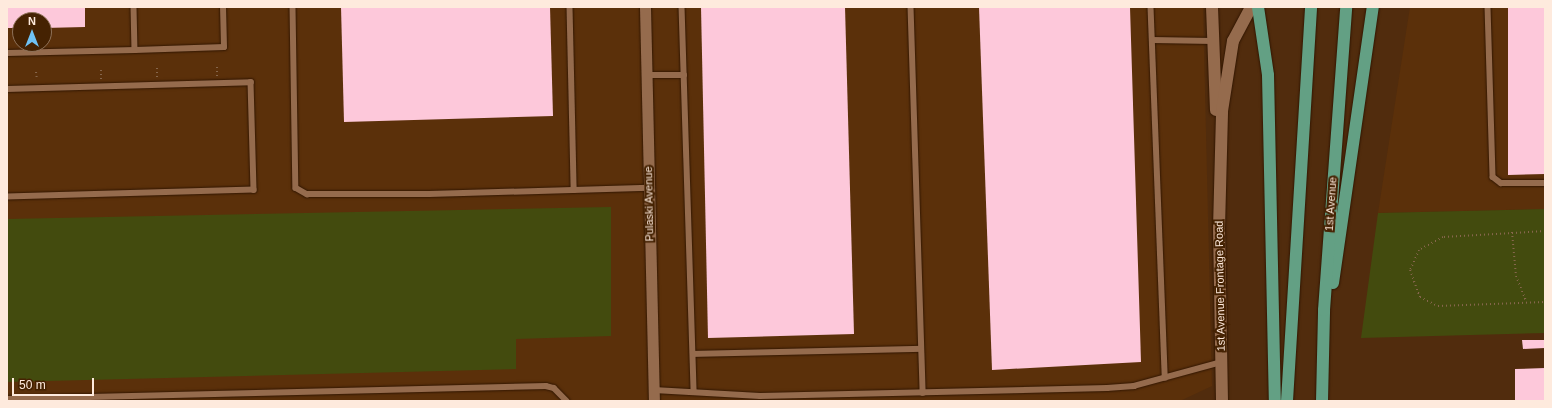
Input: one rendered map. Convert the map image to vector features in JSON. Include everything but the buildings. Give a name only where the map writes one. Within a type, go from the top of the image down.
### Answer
[{"type":"main road","points":[[1258,7],[1268,75],[1275,401]]},
{"type":"main road","points":[[1287,401],[1311,7]]},
{"type":"main road","name":"1st Avenue","points":[[1322,401],[1322,370],[1346,7]]},
{"type":"main road","points":[[1322,370],[1373,7]]},
{"type":"street","name":"Pulaski Avenue","points":[[645,7],[654,401]]},
{"type":"street","name":"1st Avenue Frontage Road","points":[[1212,7],[1219,171],[1222,401]]},
{"type":"street","name":"1st Avenue Frontage Road","points":[[1219,171],[1227,64],[1233,41],[1251,7]]},
{"type":"lane","points":[[134,7],[135,50]]},
{"type":"lane","points":[[7,53],[224,47],[223,7]]},
{"type":"lane","points":[[293,7],[296,188],[307,194],[649,188]]},
{"type":"lane","points":[[570,7],[574,190]]},
{"type":"lane","points":[[682,7],[694,390]]},
{"type":"lane","points":[[911,7],[923,393]]},
{"type":"lane","points":[[1152,7],[1164,378]]},
{"type":"lane","points":[[1488,7],[1493,177],[1506,183],[1545,183]]},
{"type":"lane","points":[[1152,40],[1213,41]]},
{"type":"lane","points":[[646,75],[684,75]]},
{"type":"lane","points":[[7,89],[251,82],[254,190],[7,197]]},
{"type":"lane","points":[[693,354],[922,349]]},
{"type":"lane","points":[[654,390],[694,390],[760,396],[1106,388],[1164,378],[1222,362]]},
{"type":"lane","points":[[7,399],[546,386],[554,388],[567,401]]},
{"type":"path","points":[[1545,231],[1443,237],[1429,243],[1414,258],[1412,280],[1420,297],[1446,308],[1526,301],[1545,302]]},
{"type":"path","points":[[1512,232],[1516,276],[1526,301]]},
{"type":"shaded area","points":[[7,7],[1203,7],[1212,386],[1180,401],[7,401]]},
{"type":"shaded area","points":[[1410,7],[1545,7],[1545,209],[1378,213]]},
{"type":"green space","points":[[611,207],[611,336],[516,339],[516,369],[7,382],[7,219]]},
{"type":"green space","points":[[1545,209],[1545,333],[1361,338],[1378,213]]}]
